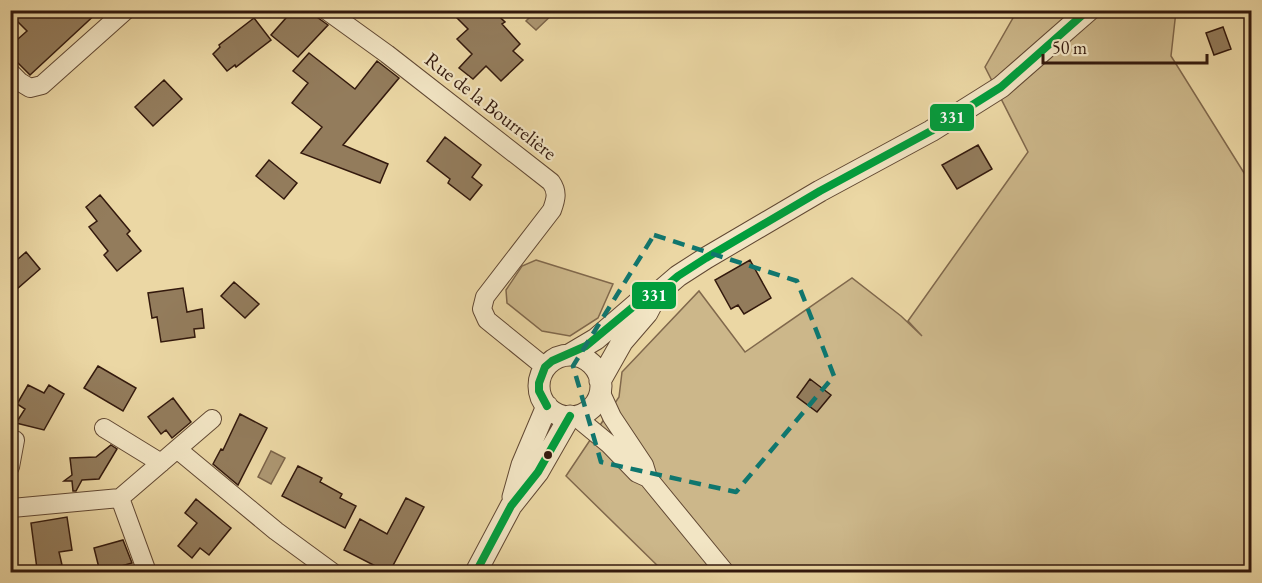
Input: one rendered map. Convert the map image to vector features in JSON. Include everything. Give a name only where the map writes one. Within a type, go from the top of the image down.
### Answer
[{"type":"street","points":[[10,72],[30,88],[42,85],[126,10]]},
{"type":"street","name":"Rue de la Bourrelière","points":[[326,10],[387,54],[551,182],[555,188],[557,198],[552,210],[485,297],[482,309],[487,320],[545,367]]},
{"type":"street","points":[[648,478],[637,473],[609,444],[573,416],[558,414],[547,406],[539,391],[539,383],[545,367],[552,361],[569,355],[596,339],[639,302],[657,294],[678,276],[739,237],[931,131],[1001,87],[1089,10]]},
{"type":"street","points":[[476,573],[511,506],[538,472],[573,416],[591,407],[622,342],[647,313],[657,294]]},
{"type":"street","points":[[569,355],[577,355],[590,362],[598,374],[600,386],[612,417],[644,465],[648,478],[725,573]]},
{"type":"street","points":[[511,506],[522,465],[547,406]]},
{"type":"street","points":[[11,507],[120,498],[212,419]]},
{"type":"street","points":[[104,428],[161,463]]},
{"type":"street","points":[[10,467],[15,440]]},
{"type":"street","points":[[177,449],[276,531],[332,573]]},
{"type":"street","points":[[120,498],[147,573]]},
{"type":"highlighted area","points":[[654,235],[797,281],[834,376],[736,492],[601,462],[573,366]]},
{"type":"shaded area","points":[[536,11],[556,11],[536,30],[526,21]]},
{"type":"shaded area","points":[[1017,11],[1176,11],[1171,56],[1251,184],[1251,572],[664,572],[566,476],[619,397],[622,372],[699,291],[745,352],[852,278],[901,316],[922,336],[908,321],[1028,152],[985,67]]},
{"type":"shaded area","points":[[536,260],[613,284],[598,318],[570,336],[542,331],[507,303],[506,290],[522,266]]},
{"type":"shaded area","points":[[271,451],[285,458],[271,484],[258,477]]},
{"type":"building","points":[[10,10],[100,10],[30,75],[10,55],[10,46],[27,31],[10,14]]},
{"type":"building","points":[[293,10],[307,10],[328,25],[298,57],[271,35]]},
{"type":"building","points":[[449,10],[492,10],[505,22],[502,24],[520,44],[513,51],[523,60],[501,81],[486,66],[473,79],[459,68],[472,54],[457,39],[468,29]]},
{"type":"building","points":[[254,18],[271,40],[236,67],[235,65],[227,71],[213,54],[220,47],[219,45]]},
{"type":"building","points":[[1223,27],[1231,49],[1214,55],[1206,33]]},
{"type":"building","points":[[309,53],[355,89],[377,61],[399,78],[343,145],[388,164],[380,183],[301,153],[322,127],[292,103],[308,83],[293,71]]},
{"type":"building","points":[[164,80],[182,99],[153,126],[135,107]]},
{"type":"building","points":[[445,137],[481,165],[472,177],[482,185],[470,200],[448,183],[450,179],[427,161]]},
{"type":"building","points":[[978,145],[992,169],[957,189],[942,165]]},
{"type":"building","points":[[269,160],[297,183],[284,199],[256,176]]},
{"type":"building","points":[[100,195],[130,231],[127,234],[141,251],[117,271],[104,255],[108,251],[89,227],[97,221],[86,207]]},
{"type":"building","points":[[26,252],[40,269],[10,295],[10,266]]},
{"type":"building","points":[[750,260],[771,298],[744,314],[738,305],[731,309],[715,280]]},
{"type":"building","points":[[234,282],[259,304],[245,318],[221,296]]},
{"type":"building","points":[[183,288],[187,312],[202,309],[204,328],[194,329],[195,337],[161,342],[157,317],[152,318],[148,293]]},
{"type":"building","points":[[98,366],[136,388],[123,411],[84,388]]},
{"type":"building","points":[[810,379],[831,395],[817,412],[797,397]]},
{"type":"building","points":[[28,385],[44,393],[49,385],[64,394],[44,430],[16,423],[25,409],[17,404]]},
{"type":"building","points":[[173,398],[191,422],[172,438],[166,430],[161,434],[148,417]]},
{"type":"building","points":[[240,414],[267,428],[238,485],[213,464],[221,449],[223,450]]},
{"type":"building","points":[[111,445],[117,449],[99,479],[82,480],[76,491],[73,491],[72,481],[64,481],[72,475],[70,458],[96,457]]},
{"type":"building","points":[[298,466],[322,478],[320,482],[342,494],[340,498],[356,506],[345,528],[282,496]]},
{"type":"building","points":[[406,498],[424,507],[389,573],[344,550],[360,519],[387,534]]},
{"type":"building","points":[[196,499],[231,528],[209,555],[200,548],[192,558],[178,546],[197,523],[185,513]]},
{"type":"building","points":[[67,517],[72,550],[59,552],[62,565],[37,569],[31,523]]},
{"type":"building","points":[[123,540],[132,563],[100,572],[94,548]]},
{"type":"transit line","name":"331","points":[[547,406],[539,391],[539,383],[545,367],[552,361],[586,346],[639,302],[657,294],[678,276],[706,258],[820,191],[931,131],[1001,87],[1088,10]]},
{"type":"transit line","name":"331","points":[[476,572],[511,506],[538,472],[570,416]]}]
